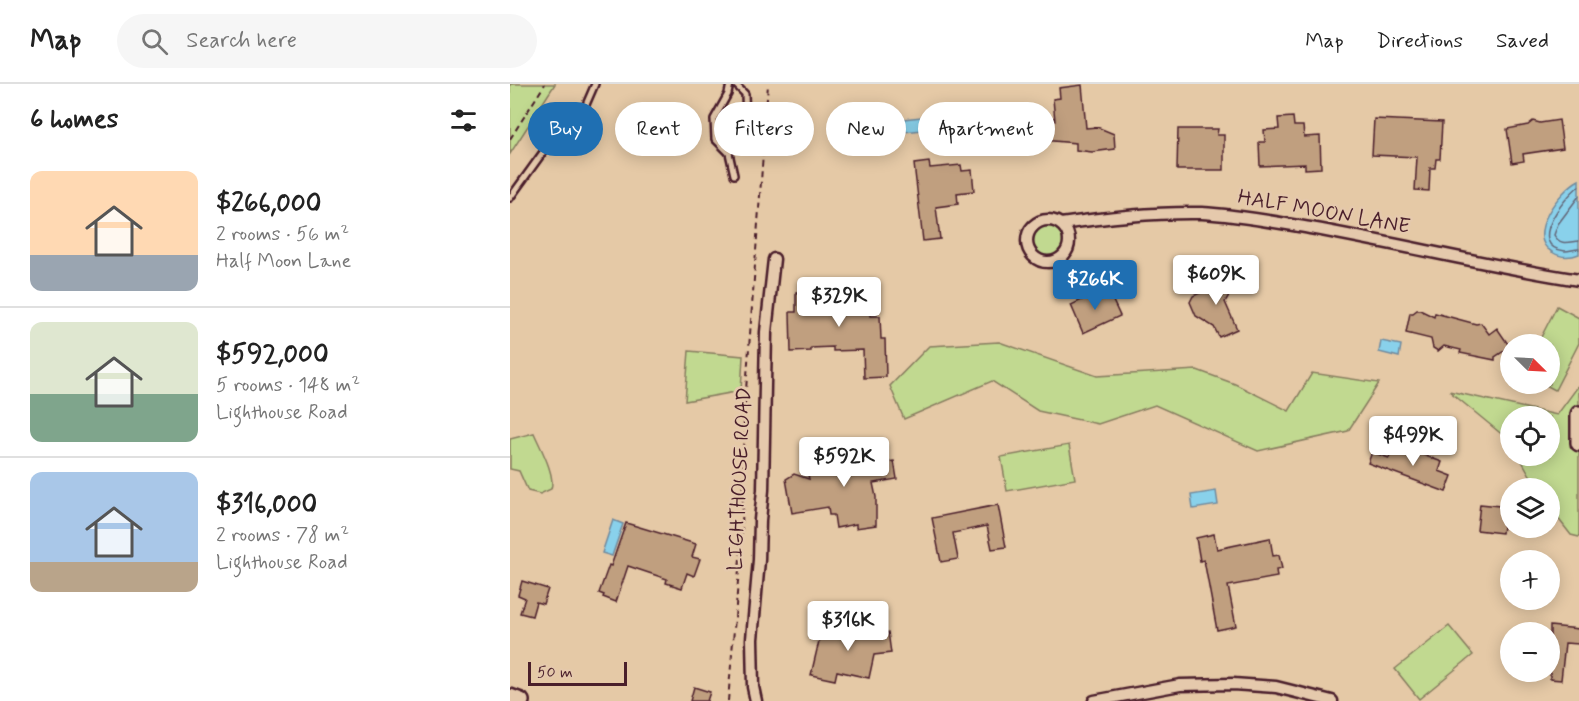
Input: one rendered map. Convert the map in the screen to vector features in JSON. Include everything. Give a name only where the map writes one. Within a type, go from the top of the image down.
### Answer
[{"type":"street","name":"HALF MOON LANE","points":[[1061,224],[1068,235],[1069,242],[1064,255],[1052,262],[1039,260],[1033,256],[1027,244],[1027,237],[1034,224],[1047,219],[1061,224],[1133,215],[1200,213],[1239,216],[1372,239],[1539,274],[1579,280]]},
{"type":"street","name":"LIGHTHOUSE ROAD","points":[[756,701],[753,687],[752,639],[763,490],[766,332],[774,259]]},
{"type":"street","points":[[1579,414],[1579,443]]},
{"type":"street","points":[[1094,701],[1179,686],[1233,684],[1276,687],[1332,701]]},
{"type":"street","points":[[510,697],[521,701]]},
{"type":"lane","points":[[510,198],[546,148],[585,107],[595,84]]},
{"type":"lane","points":[[724,102],[730,84]]},
{"type":"lane","points":[[735,84],[745,94],[745,102]]},
{"type":"lane","points":[[730,156],[734,175]]},
{"type":"path","points":[[510,139],[545,84]]},
{"type":"path","points":[[728,701],[742,534],[745,406],[768,84]]},
{"type":"green space","points":[[510,84],[555,84],[543,102],[528,102],[528,126],[510,154]]},
{"type":"green space","points":[[1048,224],[1060,228],[1064,240],[1060,252],[1048,256],[1036,252],[1032,240],[1036,228]]},
{"type":"green space","points":[[1557,306],[1579,318],[1579,343],[1560,380],[1560,334],[1543,334]]},
{"type":"green space","points":[[999,342],[1097,376],[1197,370],[1235,384],[1289,411],[1312,373],[1379,383],[1348,431],[1258,451],[1155,405],[1098,424],[1038,411],[992,381],[904,419],[890,386],[929,346]]},
{"type":"green space","points":[[689,351],[743,356],[741,391],[685,401]]},
{"type":"green space","points":[[1579,385],[1579,537],[1571,535],[1560,521],[1560,478],[1532,478],[1525,466],[1560,466],[1560,411]]},
{"type":"green space","points":[[1449,391],[1516,406],[1500,406],[1500,433]]},
{"type":"green space","points":[[534,433],[547,461],[552,483],[551,489],[540,494],[528,491],[519,471],[510,469],[510,439]]},
{"type":"green space","points":[[1069,445],[1075,479],[1007,491],[1001,457]]},
{"type":"green space","points":[[1449,626],[1473,655],[1419,699],[1395,669]]},
{"type":"water","points":[[918,117],[918,130],[906,132],[906,119]]},
{"type":"water","points":[[1579,180],[1579,254],[1562,256],[1555,254],[1544,245],[1543,225],[1563,193]]},
{"type":"water","points":[[1381,341],[1401,345],[1399,357],[1379,352]]},
{"type":"water","points":[[1216,491],[1218,505],[1193,509],[1191,495]]},
{"type":"water","points":[[613,520],[623,524],[612,556],[602,553]]},
{"type":"building","points":[[1082,85],[1086,128],[1097,127],[1114,134],[1115,149],[1092,152],[1076,150],[1076,143],[1055,141],[1055,102],[1053,99],[1060,98],[1059,88]]},
{"type":"building","points":[[1293,117],[1294,126],[1303,126],[1304,137],[1320,136],[1321,168],[1305,169],[1305,164],[1260,166],[1259,142],[1265,142],[1264,130],[1279,129],[1278,118]]},
{"type":"building","points":[[1374,119],[1442,122],[1440,159],[1436,159],[1435,168],[1430,168],[1429,191],[1415,190],[1417,157],[1372,155]]},
{"type":"building","points":[[1559,120],[1563,148],[1523,154],[1524,161],[1512,163],[1507,129],[1528,125],[1533,121],[1540,123]]},
{"type":"building","points":[[1178,129],[1218,129],[1217,135],[1224,135],[1224,170],[1177,170]]},
{"type":"building","points":[[929,162],[930,168],[961,165],[962,171],[972,170],[974,191],[957,193],[958,204],[936,207],[940,239],[923,241],[914,164]]},
{"type":"building","points":[[1221,274],[1236,283],[1225,302],[1237,329],[1219,337],[1214,327],[1196,316],[1190,302],[1193,296],[1213,287]]},
{"type":"building","points":[[1107,288],[1120,316],[1083,333],[1071,305]]},
{"type":"building","points":[[828,291],[828,296],[860,294],[860,301],[870,300],[870,316],[880,316],[881,339],[885,339],[886,377],[864,378],[863,350],[833,351],[833,347],[791,352],[790,312],[796,312],[796,292]]},
{"type":"building","points":[[1420,310],[1434,317],[1435,313],[1476,324],[1481,323],[1489,334],[1497,328],[1501,334],[1500,354],[1495,357],[1495,360],[1460,353],[1461,350],[1444,346],[1438,351],[1433,348],[1431,339],[1406,333],[1410,313]]},
{"type":"building","points":[[1394,444],[1442,462],[1439,471],[1452,476],[1446,492],[1368,463],[1372,452],[1389,458]]},
{"type":"building","points":[[869,447],[870,452],[884,450],[887,462],[894,461],[897,479],[873,483],[876,497],[876,525],[856,528],[856,524],[836,528],[834,515],[829,515],[828,507],[792,513],[786,479],[794,474],[809,479],[806,466],[821,463],[823,473],[848,468],[844,452]]},
{"type":"building","points":[[1480,504],[1500,506],[1500,533],[1477,530]]},
{"type":"building","points":[[998,505],[1006,547],[992,549],[987,526],[953,533],[958,559],[941,562],[932,518]]},
{"type":"building","points":[[626,523],[696,544],[692,557],[700,559],[694,576],[687,573],[682,588],[666,583],[667,579],[628,566],[616,602],[603,597],[604,595],[599,593]]},
{"type":"building","points":[[1214,534],[1217,549],[1270,538],[1273,556],[1279,555],[1282,569],[1276,570],[1277,577],[1228,586],[1236,626],[1217,630],[1204,560],[1200,561],[1196,538]]},
{"type":"building","points":[[522,581],[548,589],[543,604],[536,602],[532,616],[520,613],[525,598],[518,595]]},
{"type":"building","points":[[823,624],[859,632],[858,636],[888,632],[891,653],[874,655],[869,678],[837,671],[835,680],[811,675]]},
{"type":"building","points":[[1560,627],[1579,629],[1579,644],[1565,643],[1561,680]]},
{"type":"building","points":[[694,687],[710,692],[707,701],[690,701]]}]
